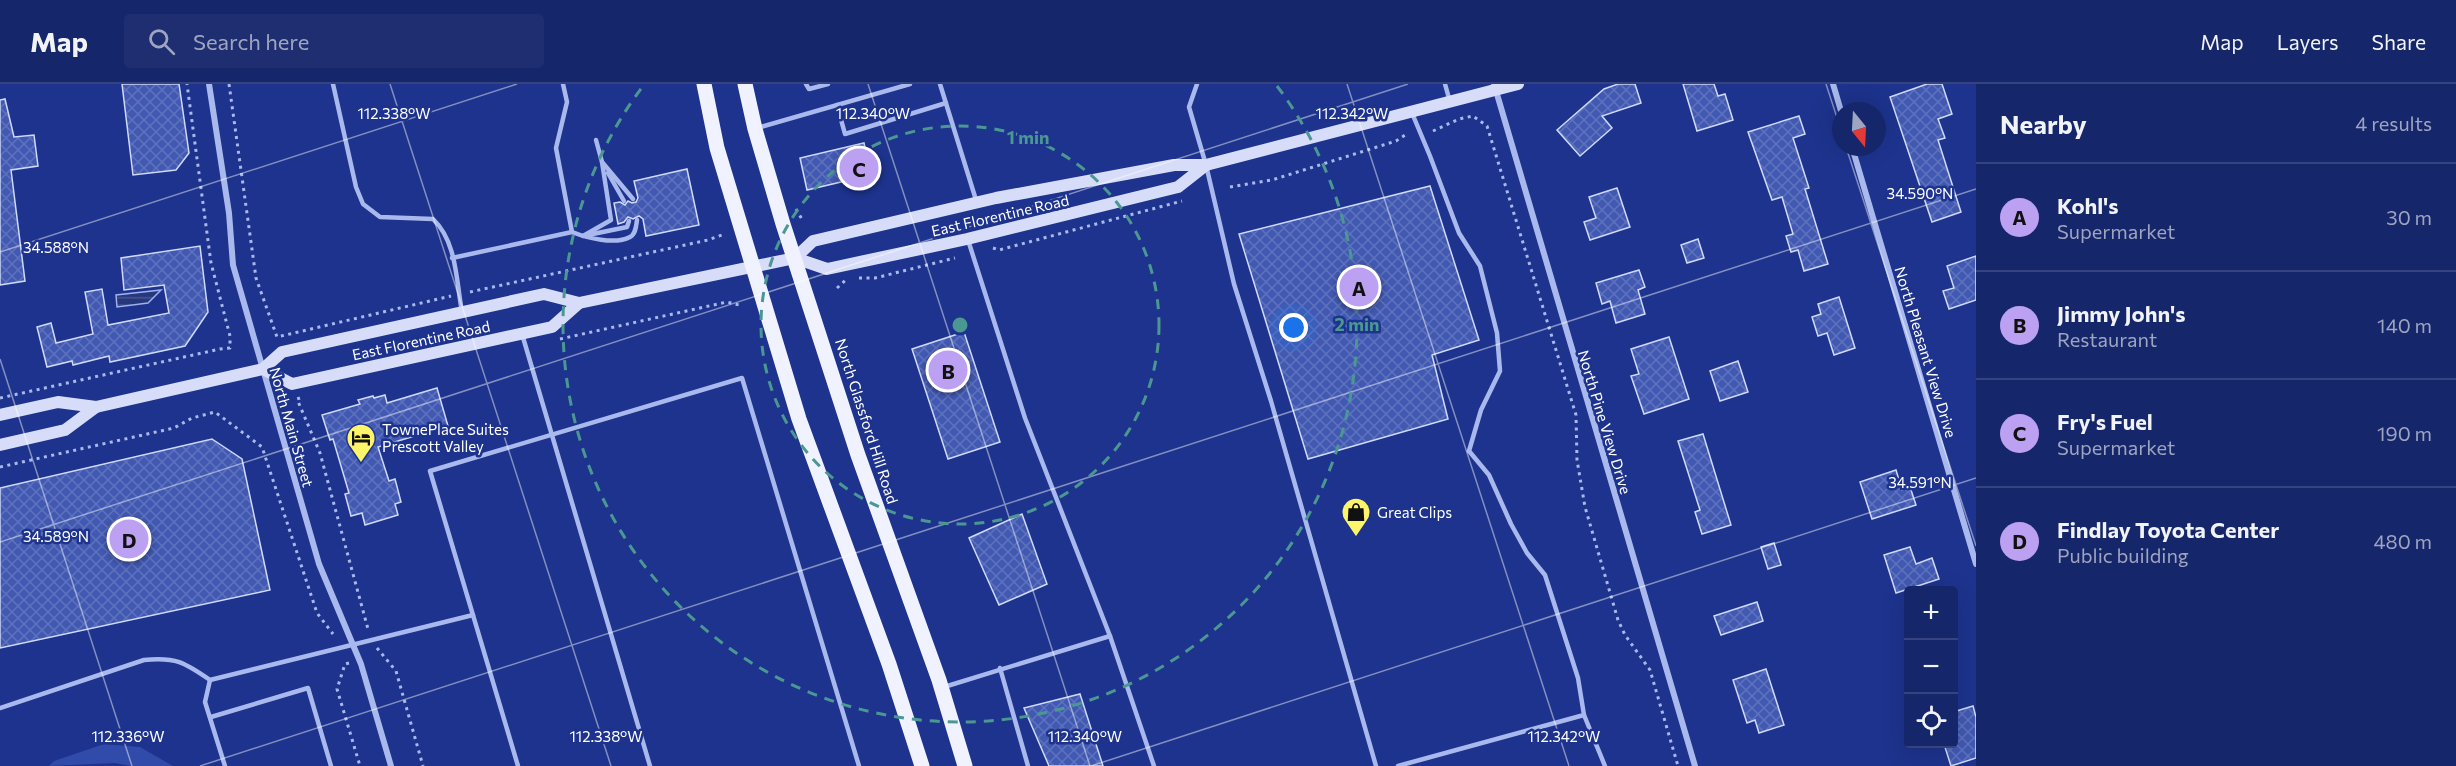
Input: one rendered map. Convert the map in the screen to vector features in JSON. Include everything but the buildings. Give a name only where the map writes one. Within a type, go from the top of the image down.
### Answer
[{"type":"main road","points":[[704,84],[717,148],[799,419],[889,664],[922,766]]},
{"type":"main road","name":"North Glassford Hill Road","points":[[745,84],[755,129],[858,454],[941,687],[965,766]]},
{"type":"street","name":"North Main Street","points":[[209,84],[229,213],[233,265],[319,564],[361,664],[391,766]]},
{"type":"street","name":"East Florentine Road","points":[[795,258],[813,241],[976,203],[1174,165],[1206,165],[1450,103],[1495,87],[1518,84]]},
{"type":"street","points":[[1833,84],[1838,102]]},
{"type":"street","name":"North Pine View Drive","points":[[1495,87],[1695,766]]},
{"type":"street","name":"North Pleasant View Drive","points":[[1855,156],[1976,564]]},
{"type":"street","name":"East Florentine Road","points":[[0,414],[58,402],[96,407],[263,369],[282,352],[544,294],[579,303],[795,258],[827,269],[967,239],[1178,187],[1206,165]]},
{"type":"street","name":"East Florentine Road","points":[[263,369],[292,384],[552,327],[579,303]]},
{"type":"street","name":"East Florentine Road","points":[[0,445],[66,430],[96,407]]},
{"type":"lane","points":[[333,84],[356,187],[363,204],[380,217],[433,219],[444,229],[462,312]]},
{"type":"lane","points":[[562,84],[567,102],[556,148],[572,232]]},
{"type":"lane","points":[[806,84],[809,89],[828,84]]},
{"type":"lane","points":[[755,129],[910,84]]},
{"type":"lane","points":[[940,84],[976,203]]},
{"type":"lane","points":[[1197,84],[1189,107],[1206,165],[1234,284],[1376,766]]},
{"type":"lane","points":[[1445,84],[1450,103]]},
{"type":"lane","points":[[837,105],[845,134],[946,104]]},
{"type":"lane","points":[[1412,113],[1459,233],[1480,266],[1497,333],[1500,371],[1481,410],[1469,451],[1489,475],[1516,534],[1545,576],[1578,678],[1584,715],[1605,766]]},
{"type":"lane","points":[[583,236],[611,219],[596,140]]},
{"type":"lane","points":[[602,162],[633,199]]},
{"type":"lane","points":[[602,162],[624,201]]},
{"type":"lane","points":[[452,258],[572,232],[612,240],[630,237],[635,231],[637,220]]},
{"type":"lane","points":[[583,236],[627,227],[629,221]]},
{"type":"lane","points":[[967,239],[1025,418],[1110,636],[1154,766]]},
{"type":"lane","points":[[522,334],[650,766]]},
{"type":"lane","points":[[518,766],[430,471],[742,378],[859,766]]},
{"type":"lane","points":[[0,708],[144,660],[168,658],[189,666],[210,680],[242,674],[351,644],[473,615]]},
{"type":"lane","points":[[941,687],[1110,636]]},
{"type":"lane","points":[[1000,668],[1028,766]]},
{"type":"lane","points":[[210,680],[205,702],[225,766]]},
{"type":"lane","points":[[211,717],[308,688],[331,766]]},
{"type":"lane","points":[[1398,766],[1584,715]]},
{"type":"path","points":[[0,398],[230,348],[230,336],[210,263],[187,84]]},
{"type":"path","points":[[229,84],[256,278],[278,337],[722,235]]},
{"type":"path","points":[[1433,131],[1459,119],[1473,116],[1487,126],[1576,415],[1576,460],[1585,507],[1618,620],[1650,670],[1678,766]]},
{"type":"path","points":[[1230,187],[1272,180],[1396,141],[1405,135]]},
{"type":"path","points":[[993,248],[999,250],[1181,203],[1185,197]]},
{"type":"path","points":[[857,278],[875,278],[956,257]]},
{"type":"path","points":[[837,288],[848,278]]},
{"type":"path","points":[[297,399],[320,453],[368,629]]},
{"type":"path","points":[[0,467],[174,428],[196,416],[215,412],[262,447],[317,613],[333,634]]},
{"type":"path","points":[[377,648],[396,671],[423,766]]},
{"type":"path","points":[[349,663],[345,664],[338,689],[360,766]]},
{"type":"shaded area","points":[[161,290],[148,303],[117,307],[116,295]]},
{"type":"shaded area","points":[[104,744],[140,747],[173,766],[131,766],[115,763],[49,766],[54,761]]},
{"type":"place","name":"Fry's Fuel","points":[[859,168]]},
{"type":"place","name":"Kohl's","points":[[1359,287]]},
{"type":"place","name":"Jimmy John's","points":[[948,370]]},
{"type":"place","name":"TownePlace Suites Prescott Valley","points":[[361,464]]},
{"type":"place","name":"Great Clips","points":[[1356,538]]},
{"type":"place","name":"Findlay Toyota Center","points":[[129,539]]}]
